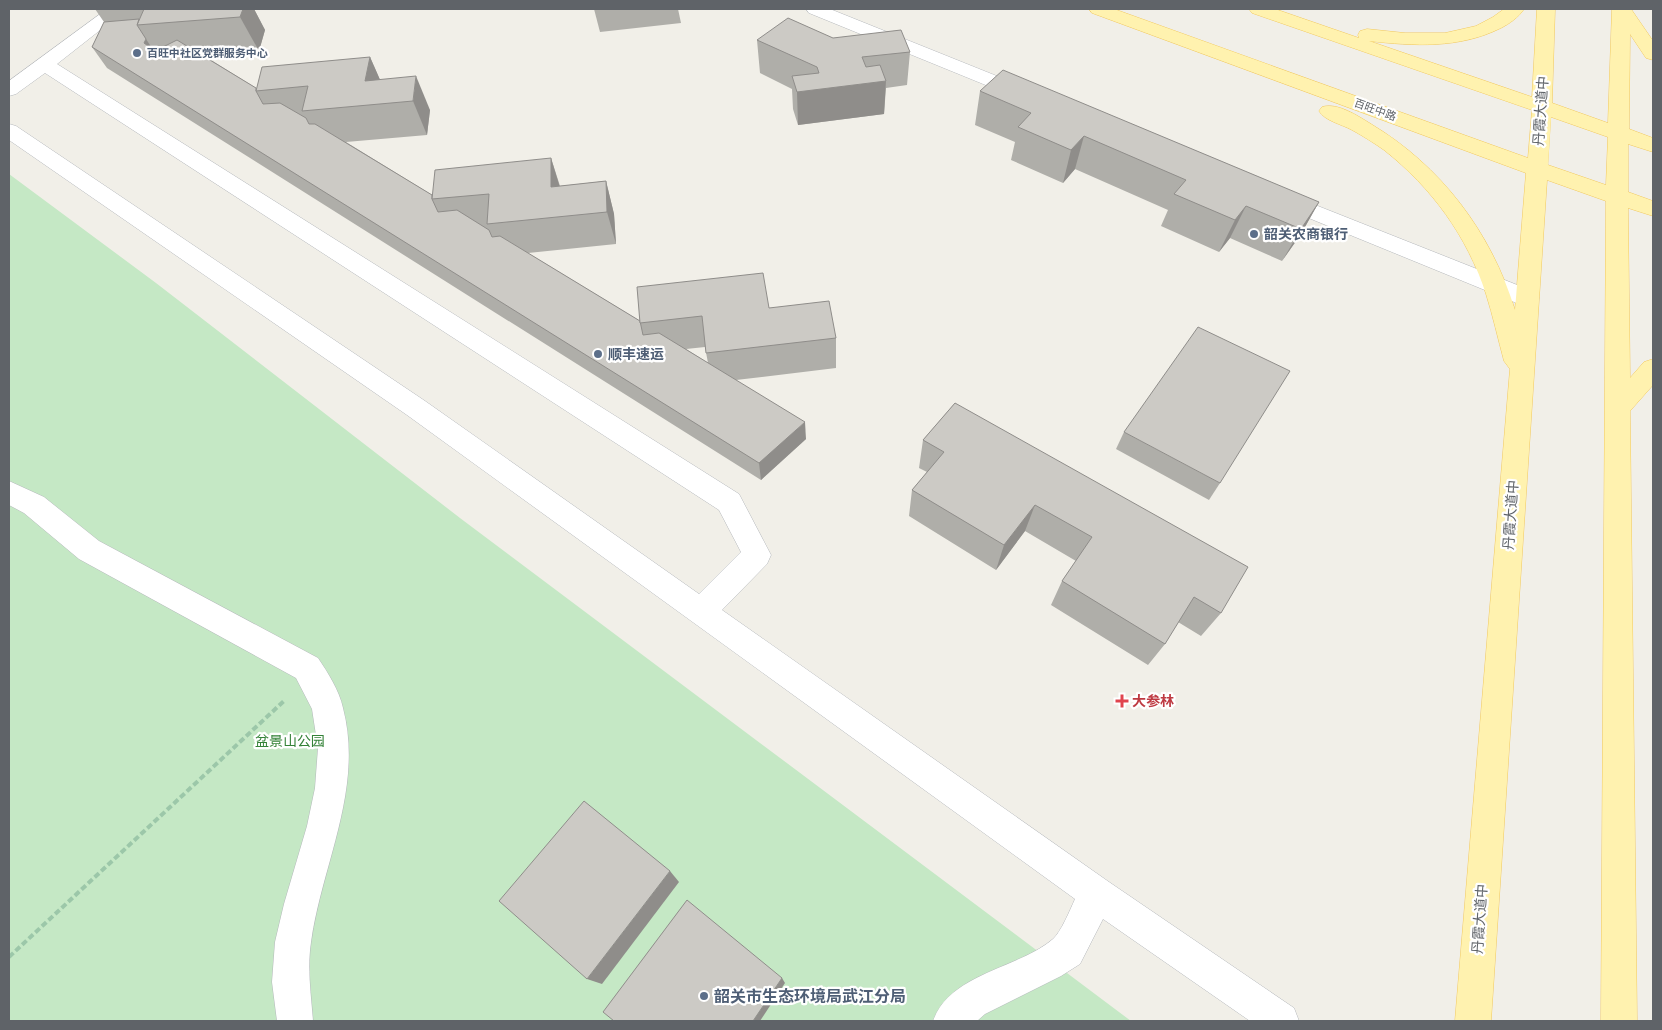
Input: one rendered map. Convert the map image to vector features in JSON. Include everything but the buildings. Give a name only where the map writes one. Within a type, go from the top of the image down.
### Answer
[{"type":"main road","name":"百旺中路","points":[[1098,9],[1537,169],[1653,209]]},
{"type":"main road","points":[[1258,9],[1653,145]]},
{"type":"main road","points":[[1294,21],[1351,33],[1393,38],[1456,38],[1474,34],[1492,26],[1515,9]]},
{"type":"main road","name":"丹霞大道中","points":[[1473,1021],[1542,106],[1546,9]]},
{"type":"main road","points":[[1622,9],[1653,54]]},
{"type":"main road","points":[[1619,1021],[1617,196],[1622,9]]},
{"type":"main road","points":[[1202,47],[1234,73],[1353,120],[1380,136],[1428,178],[1451,203],[1475,239],[1495,285],[1521,379]]},
{"type":"main road","points":[[1618,408],[1653,368]]},
{"type":"street","points":[[9,90],[118,9]]},
{"type":"street","points":[[815,9],[1045,102]]},
{"type":"street","points":[[44,64],[729,502],[757,555],[702,611]]},
{"type":"street","points":[[9,131],[416,408],[1097,894],[1281,1021]]},
{"type":"street","points":[[1265,192],[1527,298]]},
{"type":"street","points":[[9,492],[34,505],[89,550],[307,668],[328,709],[334,764],[330,803],[303,897],[290,960],[292,1009],[295,1021]]},
{"type":"street","points":[[951,1021],[972,1001],[1010,980],[1048,963],[1067,951],[1097,894]]},
{"type":"path","points":[[9,957],[311,676]]},
{"type":"green space","name":"盆景山公园","points":[[9,174],[156,283],[460,518],[1131,1021],[9,1021]]},
{"type":"place","name":"百旺中社区党群服务中心","points":[[137,53]]},
{"type":"place","name":"韶关农商银行","points":[[1254,234]]},
{"type":"place","name":"顺丰速运","points":[[598,354]]},
{"type":"place","name":"大参林","points":[[1122,701]]},
{"type":"place","name":"韶关市生态环境局武江分局","points":[[704,996]]}]
